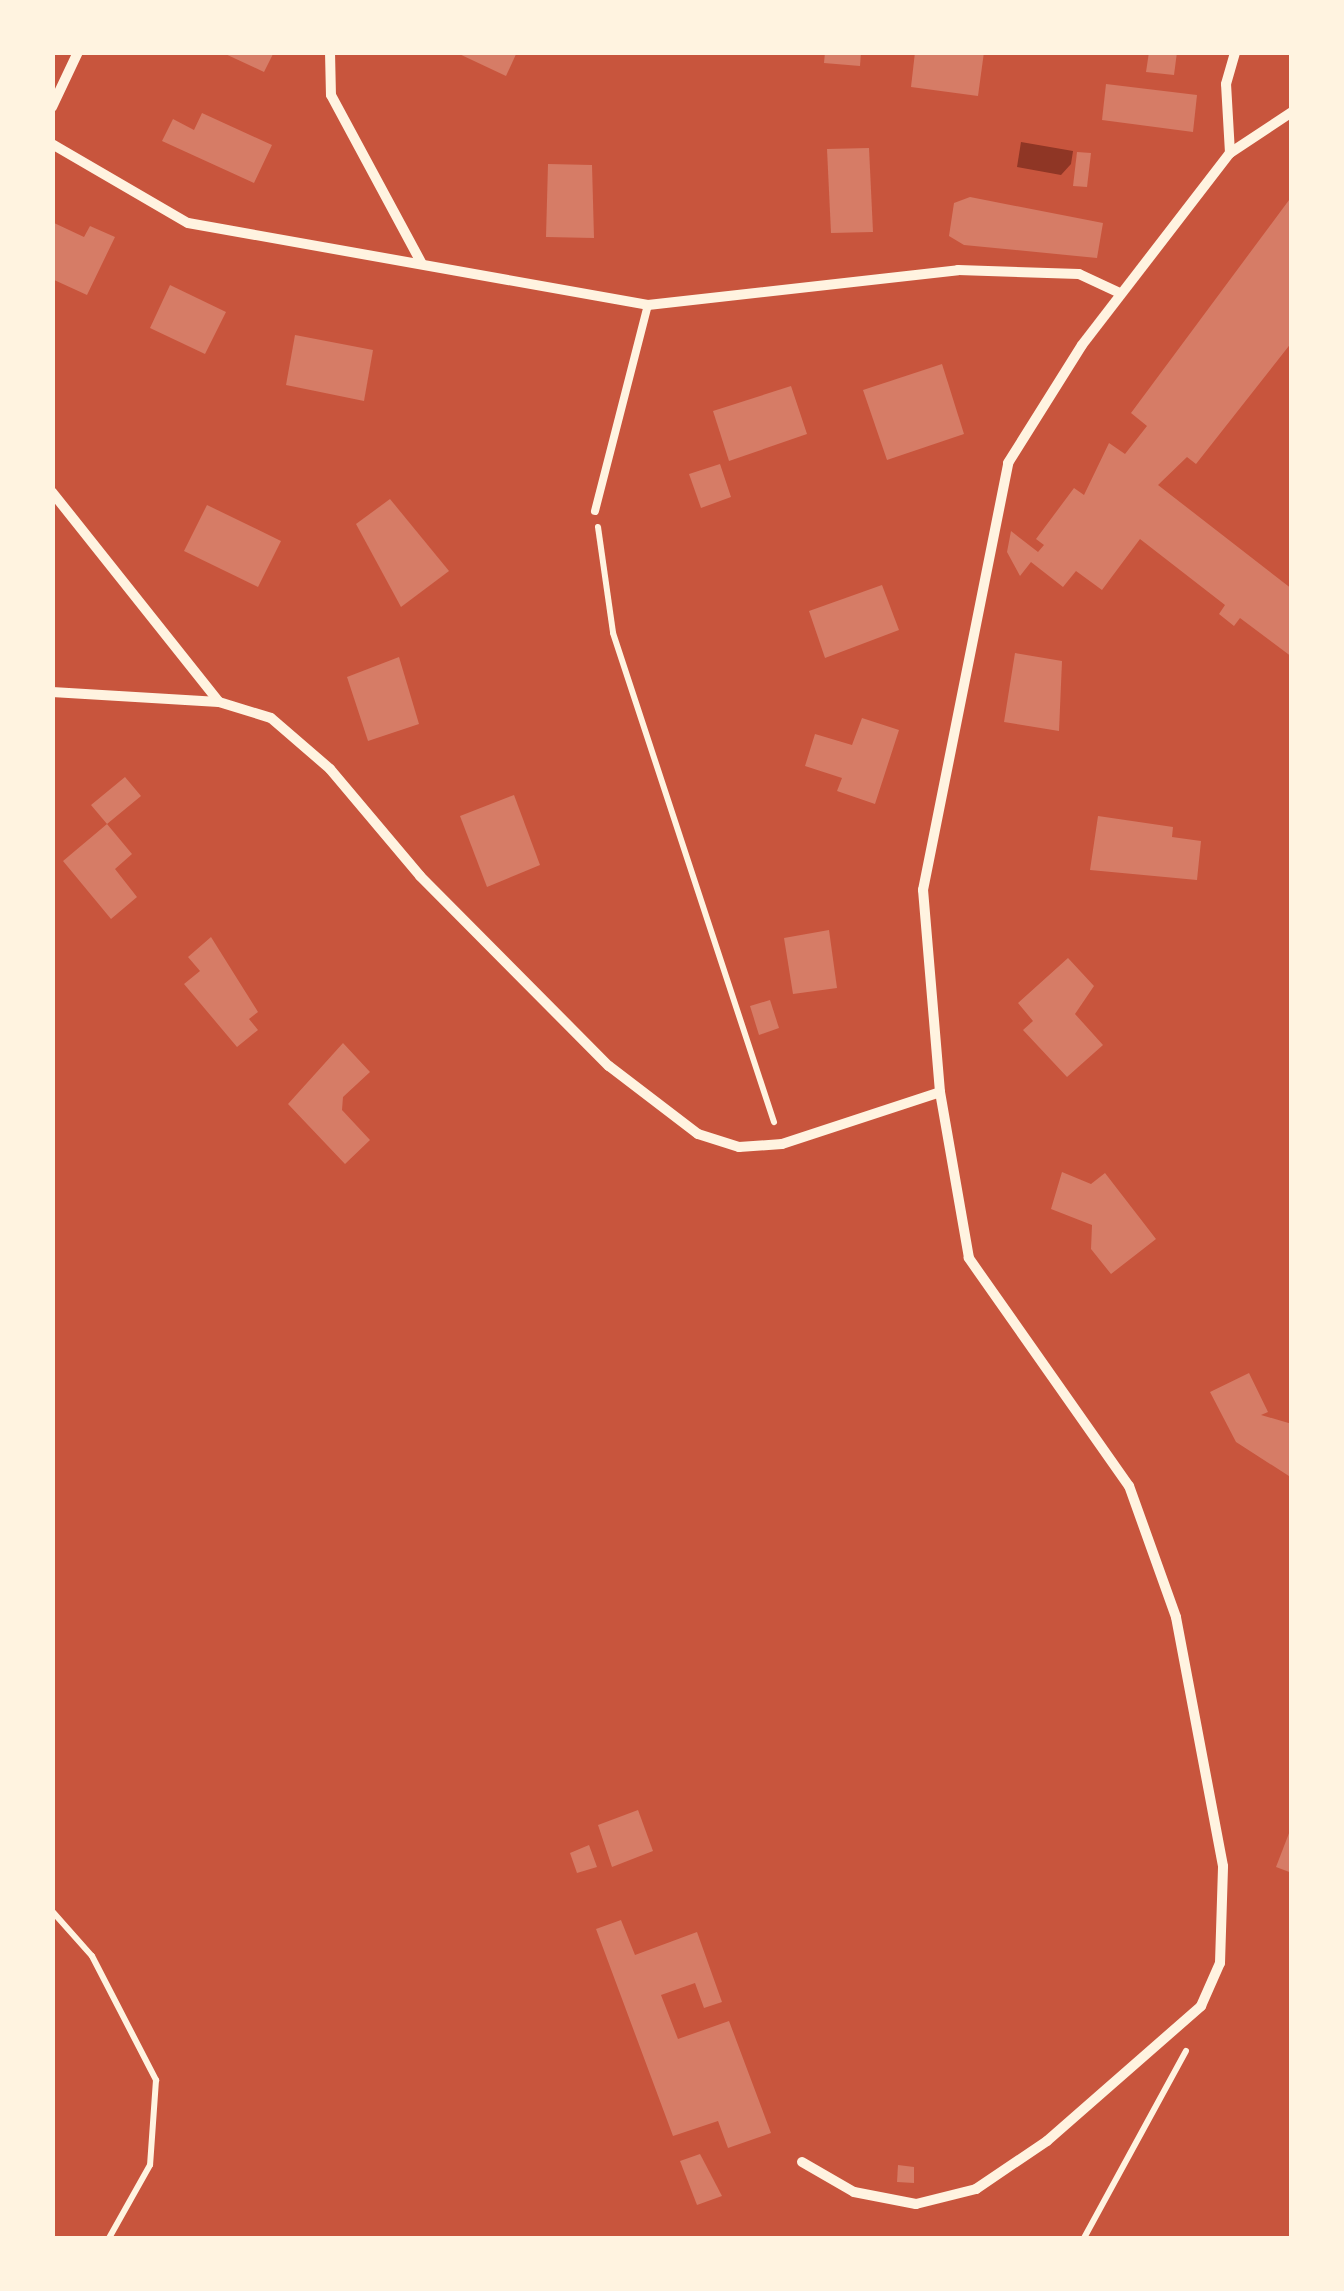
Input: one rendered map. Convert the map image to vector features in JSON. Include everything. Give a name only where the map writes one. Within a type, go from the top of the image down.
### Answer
[{"type":"street","points":[[52,107],[78,52]]},
{"type":"street","points":[[330,52],[331,95],[421,262]]},
{"type":"street","points":[[1230,153],[1235,52]]},
{"type":"street","points":[[802,2162],[854,2192],[916,2204],[976,2189],[1047,2141],[1202,2006],[1220,1963],[1223,1866],[1176,1617],[1129,1486],[969,1258],[940,1092],[922,890],[962,664],[1008,463],[1082,345],[1230,153],[1292,112]]},
{"type":"street","points":[[52,144],[188,223],[648,305],[958,270],[1079,274],[1120,293]]},
{"type":"street","points":[[52,492],[220,702]]},
{"type":"street","points":[[52,692],[220,702],[270,718],[330,769],[420,876],[609,1066],[698,1134],[739,1148],[782,1144],[940,1092]]},
{"type":"lane","points":[[595,511],[648,305]]},
{"type":"path","points":[[595,511],[612,633],[782,1144]]},
{"type":"path","points":[[52,1911],[92,1956],[156,2080],[150,2165],[110,2238]]},
{"type":"path","points":[[1084,2238],[1183,2061],[1202,2006]]},
{"type":"shaded area","points":[[1021,142],[1073,151],[1071,164],[1061,175],[1017,167]]},
{"type":"building","points":[[221,52],[274,52],[264,72]]},
{"type":"building","points":[[455,52],[517,52],[506,76]]},
{"type":"building","points":[[825,52],[861,52],[860,66],[824,63]]},
{"type":"building","points":[[915,52],[984,52],[978,96],[911,87]]},
{"type":"building","points":[[1149,52],[1177,52],[1174,75],[1146,72]]},
{"type":"building","points":[[1106,84],[1197,95],[1193,132],[1102,120]]},
{"type":"building","points":[[202,113],[272,145],[254,183],[162,141],[173,119],[194,130]]},
{"type":"building","points":[[869,148],[873,232],[831,233],[827,149]]},
{"type":"building","points":[[1077,152],[1091,153],[1087,187],[1073,186]]},
{"type":"building","points":[[548,164],[592,165],[594,238],[546,237]]},
{"type":"building","points":[[1292,196],[1292,342],[1196,464],[1187,457],[1158,485],[1292,589],[1292,657],[1240,618],[1234,626],[1219,614],[1225,605],[1140,539],[1102,590],[1076,571],[1063,587],[1031,562],[1020,576],[1007,552],[1011,531],[1038,552],[1044,545],[1036,539],[1074,488],[1084,495],[1109,443],[1125,454],[1147,426],[1131,413]]},
{"type":"building","points":[[970,197],[1103,223],[1097,258],[964,245],[949,236],[954,203]]},
{"type":"building","points":[[52,222],[84,237],[90,226],[115,237],[87,295],[52,279]]},
{"type":"building","points":[[170,285],[226,312],[205,354],[150,328]]},
{"type":"building","points":[[295,335],[373,350],[364,401],[286,385]]},
{"type":"building","points":[[942,364],[964,434],[887,460],[863,390]]},
{"type":"building","points":[[791,386],[807,434],[729,461],[713,411]]},
{"type":"building","points":[[720,464],[731,497],[701,508],[689,474]]},
{"type":"building","points":[[390,499],[449,571],[401,607],[356,524]]},
{"type":"building","points":[[207,505],[281,541],[258,587],[184,551]]},
{"type":"building","points":[[882,585],[899,630],[825,658],[809,611]]},
{"type":"building","points":[[1015,653],[1062,661],[1059,731],[1004,722]]},
{"type":"building","points":[[399,657],[419,724],[368,741],[347,677]]},
{"type":"building","points":[[862,718],[899,730],[875,804],[837,791],[842,778],[805,766],[815,734],[852,745]]},
{"type":"building","points":[[125,777],[141,796],[107,824],[91,805]]},
{"type":"building","points":[[514,795],[540,865],[487,887],[460,816]]},
{"type":"building","points":[[1098,816],[1173,827],[1172,837],[1201,841],[1197,880],[1090,870]]},
{"type":"building","points":[[107,824],[132,854],[115,869],[137,897],[111,919],[63,861]]},
{"type":"building","points":[[829,930],[837,988],[793,994],[784,938]]},
{"type":"building","points":[[211,937],[258,1012],[249,1019],[258,1030],[237,1047],[184,984],[200,971],[188,957]]},
{"type":"building","points":[[1068,958],[1094,986],[1075,1014],[1103,1045],[1067,1077],[1023,1030],[1033,1021],[1018,1003]]},
{"type":"building","points":[[770,1000],[779,1028],[759,1035],[750,1006]]},
{"type":"building","points":[[343,1043],[370,1072],[343,1097],[342,1110],[370,1140],[345,1164],[288,1104]]},
{"type":"building","points":[[1062,1172],[1091,1184],[1105,1173],[1156,1239],[1111,1274],[1091,1249],[1092,1225],[1051,1209]]},
{"type":"building","points":[[1249,1373],[1268,1412],[1261,1415],[1292,1424],[1292,1478],[1236,1442],[1210,1392]]},
{"type":"building","points":[[638,1810],[653,1851],[612,1867],[598,1825]]},
{"type":"building","points":[[1292,1828],[1292,1873],[1276,1867]]},
{"type":"building","points":[[589,1845],[597,1867],[577,1873],[570,1853]]},
{"type":"building","points":[[621,1920],[635,1955],[697,1932],[722,2002],[704,2008],[695,1983],[661,1995],[678,2039],[729,2021],[771,2133],[728,2148],[718,2121],[673,2136],[596,1929]]},
{"type":"building","points":[[700,2154],[722,2196],[697,2205],[680,2161]]},
{"type":"building","points":[[898,2165],[914,2167],[914,2183],[897,2182]]}]
